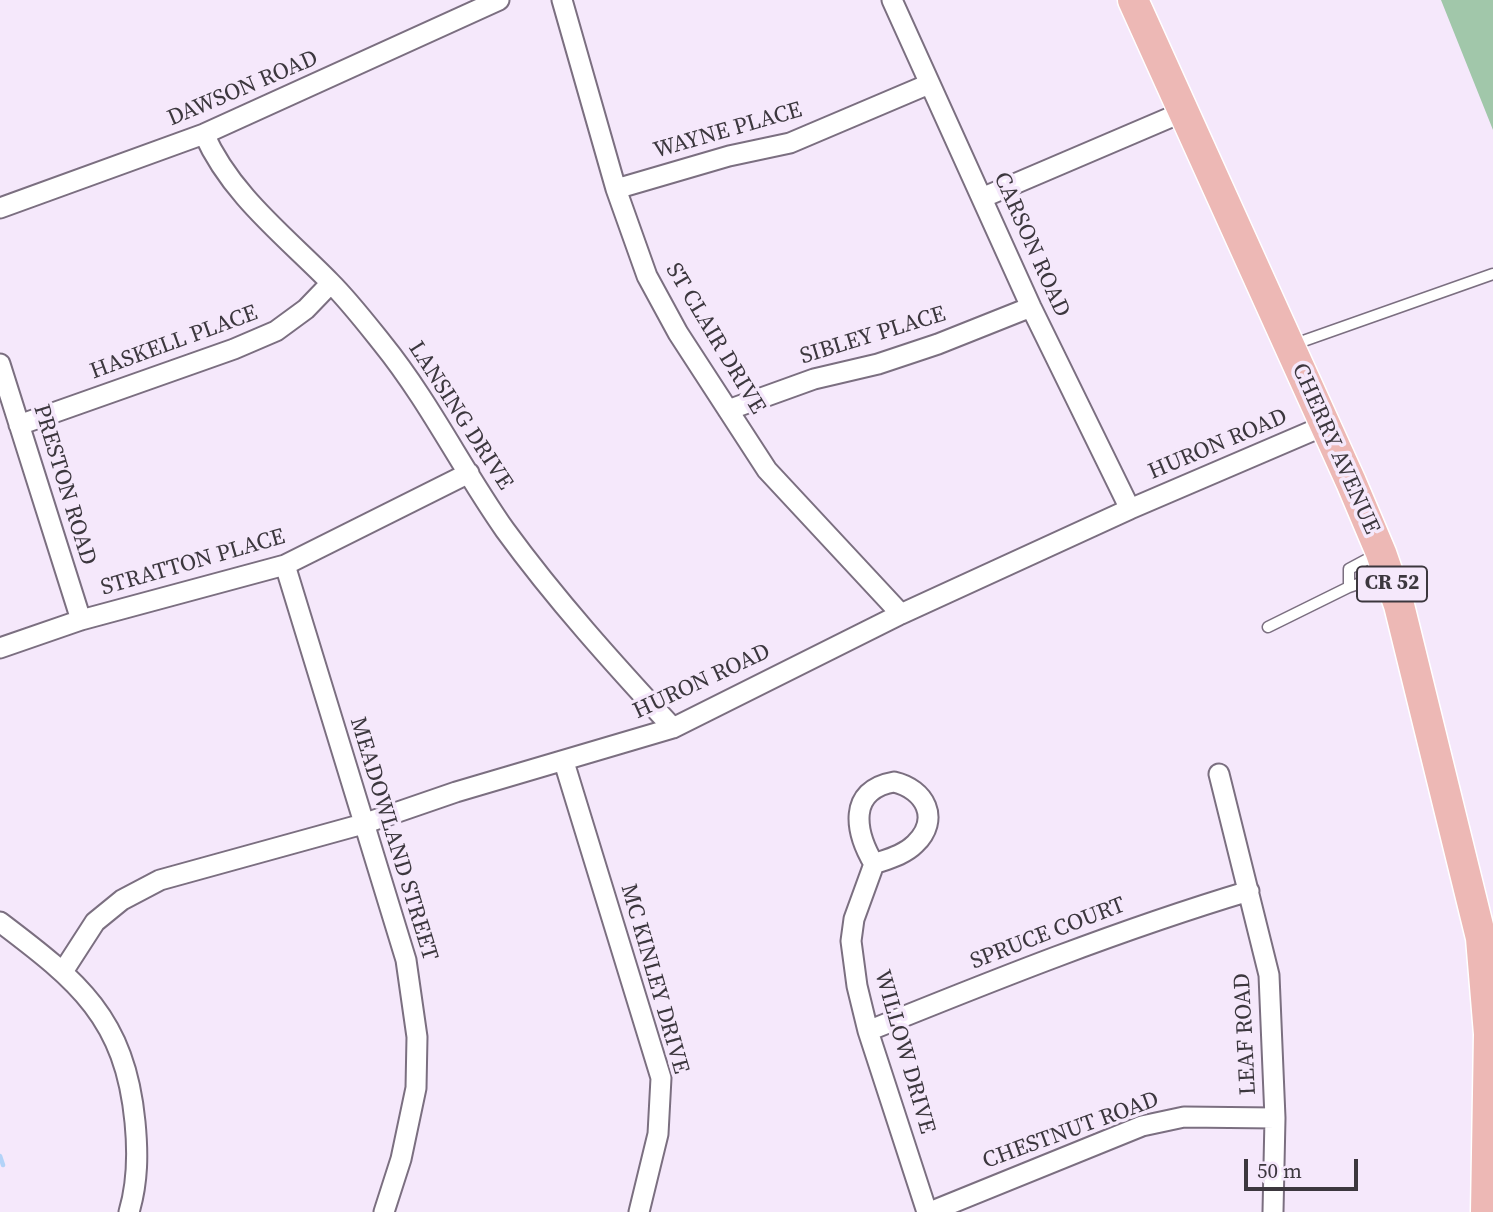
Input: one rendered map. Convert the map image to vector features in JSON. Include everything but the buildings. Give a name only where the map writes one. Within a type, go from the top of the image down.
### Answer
[{"type":"main road","name":"CHERRY AVENUE","points":[[1133,0],[1326,425],[1385,563],[1411,650],[1480,938],[1489,1034],[1486,1212]]},
{"type":"street","name":"DAWSON ROAD","points":[[0,208],[204,134],[499,0]]},
{"type":"street","name":"ST CLAIR DRIVE","points":[[562,0],[616,189],[647,276],[678,333],[767,471],[901,614]]},
{"type":"street","name":"CARSON ROAD","points":[[892,0],[984,197],[1031,307],[1130,509]]},
{"type":"street","name":"WAYNE PLACE","points":[[616,189],[729,156],[790,143],[929,84]]},
{"type":"street","points":[[984,197],[1183,113]]},
{"type":"street","name":"LANSING DRIVE","points":[[204,134],[215,160],[240,192],[291,247],[331,283],[384,345],[504,528],[567,611],[673,729]]},
{"type":"street","name":"HASKELL PLACE","points":[[19,425],[234,349],[276,331],[306,309],[331,283]]},
{"type":"street","name":"SIBLEY PLACE","points":[[727,410],[814,379],[878,364],[938,344],[1031,307]]},
{"type":"street","name":"PRESTON ROAD","points":[[0,365],[80,621]]},
{"type":"street","name":"HURON ROAD","points":[[64,970],[95,922],[122,900],[160,880],[363,824],[456,792],[673,729],[901,614],[1130,509],[1326,425]]},
{"type":"street","name":"STRATTON PLACE","points":[[0,648],[80,621],[285,565],[469,473]]},
{"type":"street","name":"MEADOWLAND STREET","points":[[285,565],[363,824],[400,933],[417,1037],[416,1088],[401,1159],[384,1212]]},
{"type":"street","name":"MC KINLEY DRIVE","points":[[565,762],[661,1078],[658,1134],[639,1212]]},
{"type":"street","name":"LEAF ROAD","points":[[1219,774],[1269,975],[1275,1118],[1273,1212]]},
{"type":"street","name":"WILLOW DRIVE","points":[[874,864],[854,919],[852,941],[857,986],[868,1031],[929,1212]]},
{"type":"street","name":"SPRUCE COURT","points":[[868,1031],[1036,962],[1168,915],[1249,891]]},
{"type":"street","points":[[0,922],[64,970],[101,1013],[111,1031],[127,1072],[137,1148],[137,1175],[129,1212]]},
{"type":"street","name":"CHESTNUT ROAD","points":[[929,1212],[1142,1126],[1184,1117],[1275,1118]]},
{"type":"lane","points":[[1290,346],[1493,274]]},
{"type":"lane","points":[[1268,627],[1349,587],[1385,563]]},
{"type":"lane","points":[[1349,587],[1349,569],[1385,563]]},
{"type":"green space","points":[[1441,0],[1493,0],[1493,130]]},
{"type":"waterway","points":[[0,1156],[3,1165]]}]
